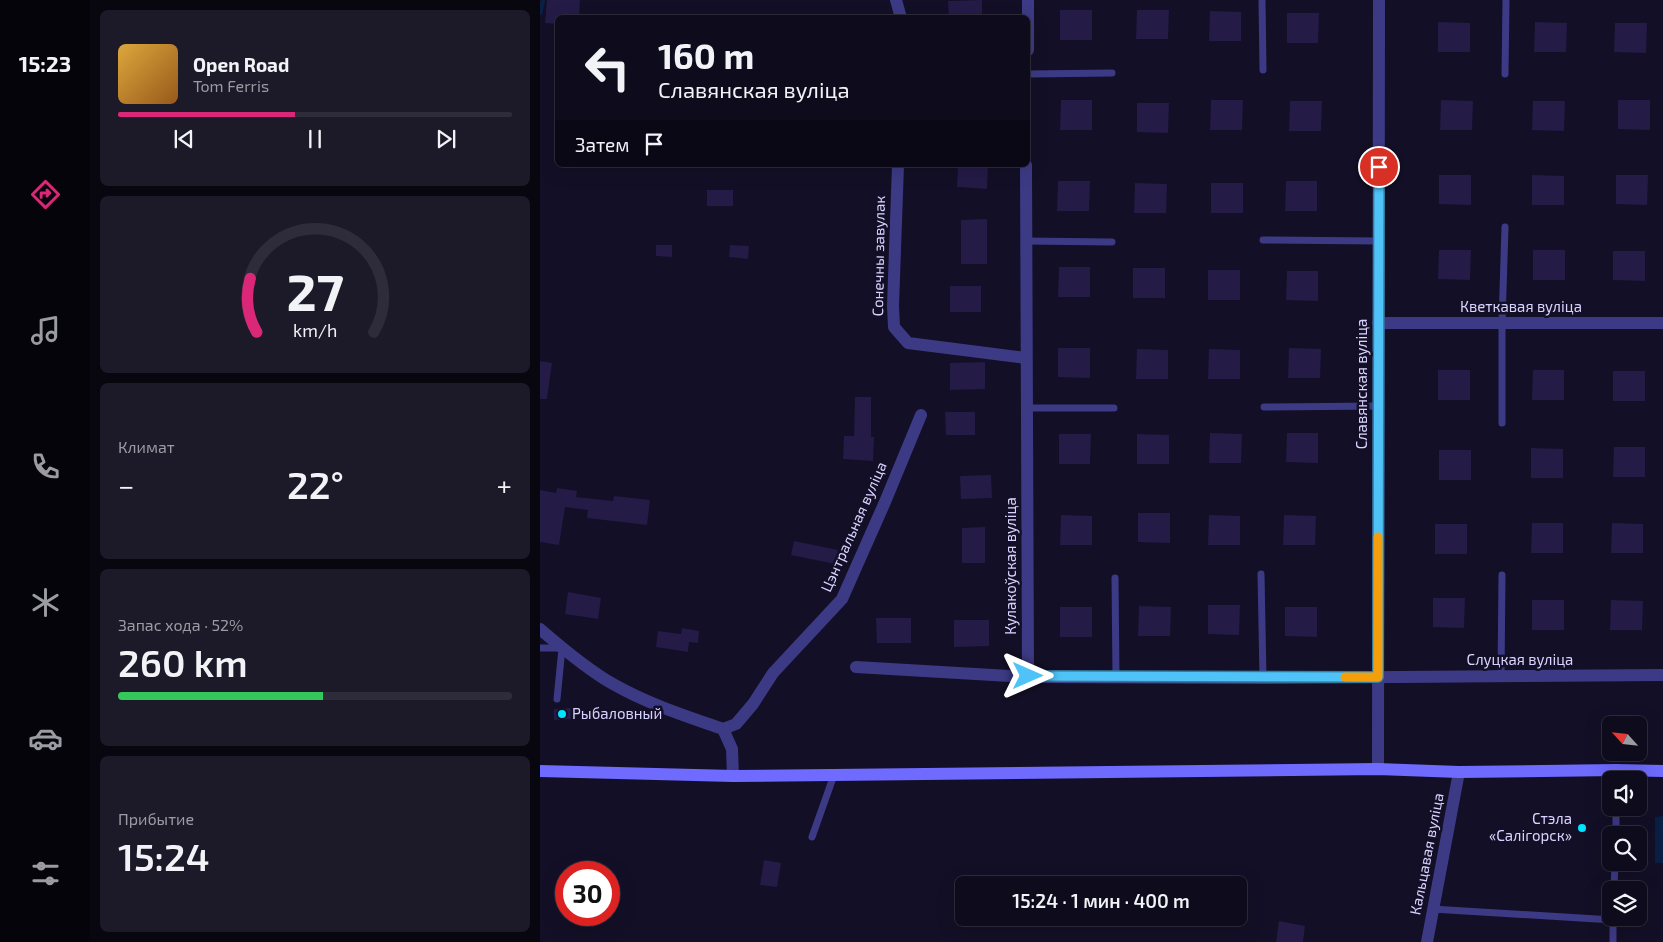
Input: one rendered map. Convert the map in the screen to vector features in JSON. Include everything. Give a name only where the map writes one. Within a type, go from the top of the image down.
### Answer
[{"type":"main road","points":[[540,771],[733,776],[1378,769],[1602,775]]},
{"type":"main road","points":[[1647,773],[1663,772]]},
{"type":"street","points":[[896,0],[900,15]]},
{"type":"street","points":[[1028,0],[1028,15]]},
{"type":"street","name":"Славянская вуліца","points":[[1378,769],[1379,0]]},
{"type":"street","name":"Сонечны завулак","points":[[898,167],[892,306],[894,328],[908,343],[1020,358]]},
{"type":"street","name":"Кулакоўская вуліца","points":[[1026,167],[1020,358],[1027,408],[1028,676]]},
{"type":"street","name":"Кветкавая вуліца","points":[[1378,323],[1663,323]]},
{"type":"street","name":"Цэнтральная вуліца","points":[[723,729],[736,724],[753,704],[773,673],[842,599],[921,415]]},
{"type":"street","points":[[540,629],[562,648],[612,684],[670,711],[723,729],[732,749],[733,776]]},
{"type":"street","points":[[856,667],[1013,676],[1378,677]]},
{"type":"street","name":"Слуцкая вуліца","points":[[1378,677],[1663,675]]},
{"type":"street","name":"Кальцавая вуліца","points":[[1427,942],[1432,909],[1454,807],[1459,772]]},
{"type":"lane","points":[[1262,0],[1263,70]]},
{"type":"lane","points":[[1505,74],[1506,0]]},
{"type":"lane","points":[[1030,74],[1112,73]]},
{"type":"lane","points":[[1502,423],[1504,227]]},
{"type":"lane","points":[[1263,240],[1379,241]]},
{"type":"lane","points":[[1025,241],[1112,242]]},
{"type":"lane","points":[[1264,408],[1378,406]]},
{"type":"lane","points":[[1027,408],[1114,408]]},
{"type":"lane","points":[[1261,574],[1263,678]]},
{"type":"lane","points":[[1501,676],[1502,575]]},
{"type":"lane","points":[[1115,578],[1116,676]]},
{"type":"lane","points":[[540,648],[562,648],[557,699]]},
{"type":"lane","points":[[812,837],[834,775]]},
{"type":"lane","points":[[1432,909],[1602,918]]},
{"type":"lane","points":[[1613,926],[1613,942]]},
{"type":"water","points":[[1663,816],[1663,863],[1655,863],[1655,817]]},
{"type":"building","points":[[547,0],[580,0],[579,15],[555,15],[555,24],[545,23]]},
{"type":"building","points":[[982,0],[982,15],[949,15],[948,1]]},
{"type":"building","points":[[1060,10],[1092,10],[1092,40],[1060,40]]},
{"type":"building","points":[[1137,10],[1169,10],[1168,39],[1136,39]]},
{"type":"building","points":[[1210,11],[1241,12],[1241,41],[1209,41]]},
{"type":"building","points":[[1287,13],[1319,13],[1318,43],[1287,43]]},
{"type":"building","points":[[1438,22],[1470,23],[1470,52],[1438,52]]},
{"type":"building","points":[[1535,22],[1567,23],[1566,52],[1534,52]]},
{"type":"building","points":[[1615,23],[1647,23],[1646,53],[1614,52]]},
{"type":"building","points":[[1061,100],[1092,100],[1092,130],[1060,130]]},
{"type":"building","points":[[1211,100],[1243,100],[1242,130],[1210,130]]},
{"type":"building","points":[[1441,100],[1473,101],[1472,130],[1440,130]]},
{"type":"building","points":[[1618,100],[1650,100],[1650,130],[1618,129]]},
{"type":"building","points":[[1290,101],[1322,101],[1321,131],[1289,131]]},
{"type":"building","points":[[1533,101],[1565,101],[1564,131],[1532,130]]},
{"type":"building","points":[[1137,103],[1169,103],[1168,133],[1137,132]]},
{"type":"building","points":[[958,167],[988,167],[987,189],[957,187]]},
{"type":"building","points":[[1439,175],[1471,175],[1471,205],[1439,204]]},
{"type":"building","points":[[1532,175],[1564,176],[1564,205],[1532,205]]},
{"type":"building","points":[[1616,175],[1648,175],[1647,205],[1616,204]]},
{"type":"building","points":[[1058,181],[1090,181],[1089,211],[1057,211]]},
{"type":"building","points":[[1286,181],[1317,181],[1317,211],[1285,211]]},
{"type":"building","points":[[1135,183],[1167,184],[1166,213],[1134,213]]},
{"type":"building","points":[[1211,183],[1243,183],[1243,213],[1211,213]]},
{"type":"building","points":[[707,190],[733,190],[733,206],[707,206]]},
{"type":"building","points":[[987,219],[987,264],[961,264],[961,220]]},
{"type":"building","points":[[656,245],[672,245],[672,257],[656,256]]},
{"type":"building","points":[[730,245],[749,246],[748,259],[729,257]]},
{"type":"building","points":[[1439,250],[1471,250],[1470,280],[1438,279]]},
{"type":"building","points":[[1533,250],[1565,250],[1565,280],[1533,280]]},
{"type":"building","points":[[1613,251],[1645,251],[1645,281],[1613,280]]},
{"type":"building","points":[[1059,267],[1090,267],[1090,297],[1058,297]]},
{"type":"building","points":[[1133,268],[1165,268],[1165,298],[1133,298]]},
{"type":"building","points":[[1208,270],[1240,270],[1240,300],[1208,300]]},
{"type":"building","points":[[1287,271],[1318,271],[1318,301],[1286,300]]},
{"type":"building","points":[[950,286],[981,286],[981,312],[950,312]]},
{"type":"building","points":[[1058,348],[1090,348],[1090,378],[1058,377]]},
{"type":"building","points":[[1289,348],[1321,349],[1320,378],[1288,378]]},
{"type":"building","points":[[1137,349],[1168,350],[1168,379],[1136,379]]},
{"type":"building","points":[[1209,349],[1240,350],[1240,379],[1208,379]]},
{"type":"building","points":[[540,361],[552,363],[547,399],[540,399]]},
{"type":"building","points":[[985,362],[985,389],[950,390],[950,363]]},
{"type":"building","points":[[1438,370],[1470,370],[1470,400],[1438,400]]},
{"type":"building","points":[[1533,370],[1564,370],[1564,400],[1532,400]]},
{"type":"building","points":[[1613,371],[1645,371],[1645,401],[1613,401]]},
{"type":"building","points":[[855,397],[871,397],[871,437],[874,437],[873,461],[843,459],[844,436],[854,436]]},
{"type":"building","points":[[945,412],[975,412],[975,435],[946,435]]},
{"type":"building","points":[[1210,433],[1242,434],[1241,463],[1209,463]]},
{"type":"building","points":[[1287,433],[1318,433],[1318,463],[1286,462]]},
{"type":"building","points":[[1059,434],[1091,434],[1090,464],[1059,464]]},
{"type":"building","points":[[1137,434],[1169,435],[1169,464],[1137,464]]},
{"type":"building","points":[[1614,447],[1645,447],[1645,477],[1613,477]]},
{"type":"building","points":[[1531,448],[1563,449],[1563,478],[1531,478]]},
{"type":"building","points":[[1439,450],[1471,450],[1471,480],[1439,480]]},
{"type":"building","points":[[991,475],[992,498],[961,499],[960,476]]},
{"type":"building","points":[[557,488],[577,491],[576,497],[613,501],[614,496],[650,500],[647,525],[587,518],[588,510],[565,507],[559,545],[540,542],[540,490],[556,493]]},
{"type":"building","points":[[1138,513],[1170,513],[1170,543],[1138,542]]},
{"type":"building","points":[[1061,515],[1092,516],[1092,545],[1060,545]]},
{"type":"building","points":[[1209,515],[1240,516],[1240,545],[1208,545]]},
{"type":"building","points":[[1284,515],[1316,516],[1315,545],[1283,545]]},
{"type":"building","points":[[1532,523],[1563,523],[1563,553],[1531,553]]},
{"type":"building","points":[[1612,523],[1643,524],[1643,553],[1611,553]]},
{"type":"building","points":[[1435,524],[1467,524],[1467,554],[1435,554]]},
{"type":"building","points":[[985,527],[985,563],[962,563],[962,528]]},
{"type":"building","points":[[794,541],[838,550],[835,564],[791,555]]},
{"type":"building","points":[[568,592],[601,598],[598,619],[565,614]]},
{"type":"building","points":[[1433,598],[1465,598],[1464,628],[1433,627]]},
{"type":"building","points":[[1532,600],[1564,600],[1564,630],[1532,630]]},
{"type":"building","points":[[1611,600],[1643,601],[1642,630],[1610,630]]},
{"type":"building","points":[[1208,605],[1240,605],[1239,635],[1208,634]]},
{"type":"building","points":[[1139,606],[1171,607],[1170,636],[1138,636]]},
{"type":"building","points":[[1060,607],[1092,607],[1092,637],[1060,637]]},
{"type":"building","points":[[1285,607],[1317,607],[1317,637],[1285,636]]},
{"type":"building","points":[[876,618],[911,618],[911,643],[877,643]]},
{"type":"building","points":[[954,620],[989,620],[989,646],[954,647]]},
{"type":"building","points":[[682,628],[699,631],[698,643],[689,642],[688,652],[656,647],[658,631],[681,634]]},
{"type":"building","name":"Рыбаловный","points":[[571,708],[571,719],[554,720],[554,709]]},
{"type":"building","points":[[764,860],[781,863],[777,887],[760,885]]},
{"type":"building","points":[[1279,921],[1305,926],[1303,942],[1276,942]]},
{"type":"waterway","points":[[540,13],[543,0]]},
{"type":"slow traffic","points":[[1345,677],[1378,677],[1378,537]]},
{"type":"place","name":"Рыбаловный","points":[[562,714]]},
{"type":"place","name":"Стэла «Салігорск»","points":[[1582,828]]},
{"type":"route","points":[[1028,676],[1378,677],[1379,167]]}]
